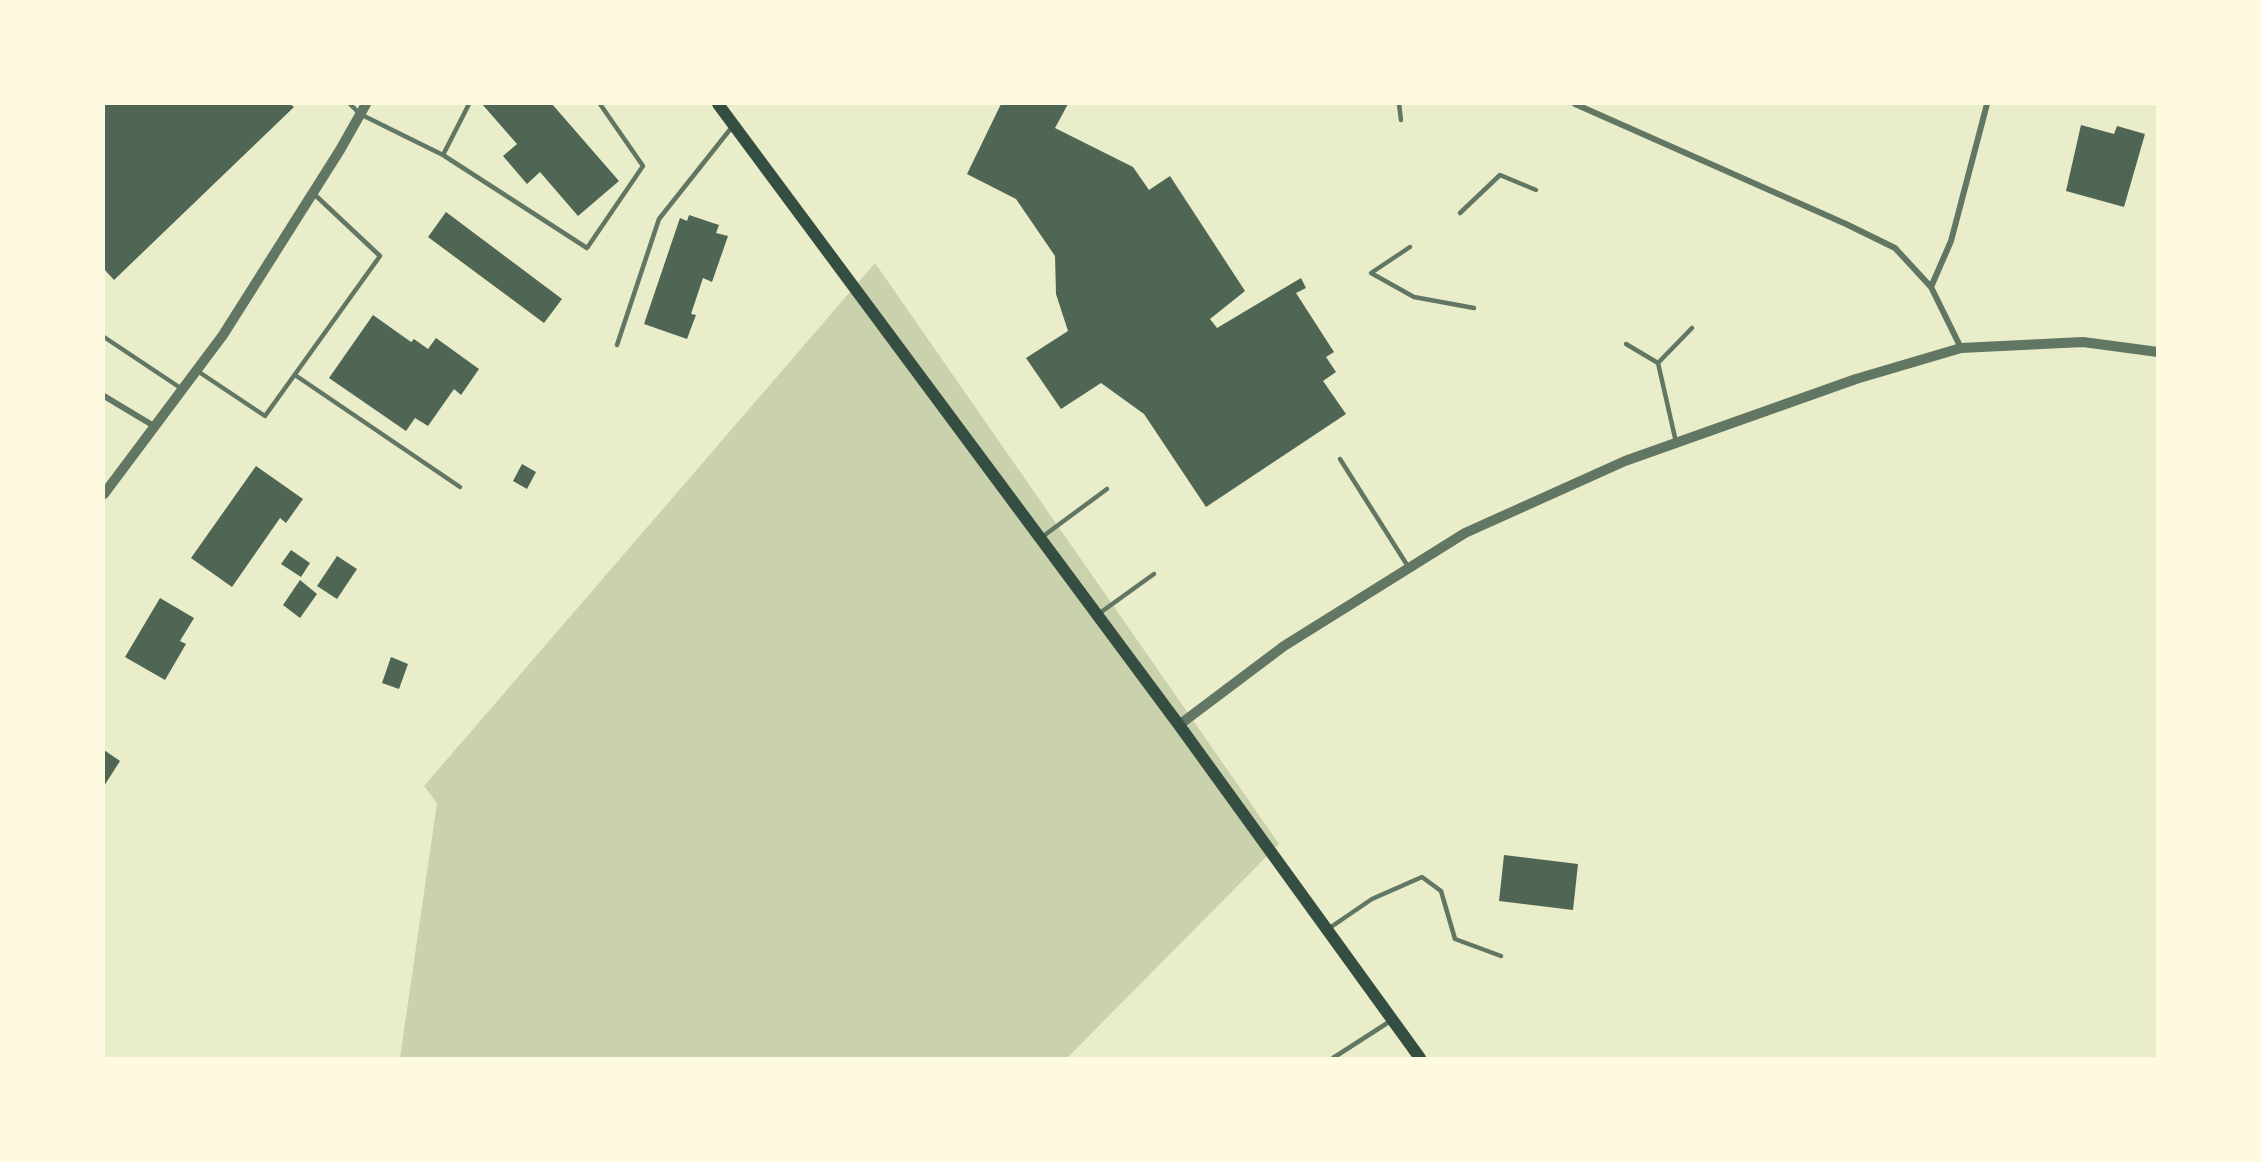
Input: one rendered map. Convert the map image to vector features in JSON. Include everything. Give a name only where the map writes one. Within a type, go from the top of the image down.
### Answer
[{"type":"main road","points":[[718,104],[1179,725],[1420,1059]]},
{"type":"street","points":[[104,494],[223,335],[366,104]]},
{"type":"street","points":[[1575,104],[1846,224],[1895,249],[1931,287],[1961,348]]},
{"type":"street","points":[[1931,287],[1952,241],[1987,104]]},
{"type":"street","points":[[1179,725],[1284,646],[1465,533],[1625,461],[1856,379],[1961,348],[2083,342],[2157,352]]},
{"type":"street","points":[[104,396],[154,426]]},
{"type":"lane","points":[[350,104],[360,114],[443,155],[587,248],[643,166],[600,104]]},
{"type":"lane","points":[[443,155],[469,104]]},
{"type":"lane","points":[[1399,104],[1401,120]]},
{"type":"lane","points":[[617,345],[659,219],[734,125]]},
{"type":"lane","points":[[1460,213],[1500,175],[1536,190]]},
{"type":"lane","points":[[196,370],[265,416],[380,256],[313,193]]},
{"type":"lane","points":[[1410,247],[1371,273],[1414,297],[1474,308]]},
{"type":"lane","points":[[1658,363],[1692,328]]},
{"type":"lane","points":[[104,337],[182,389]]},
{"type":"lane","points":[[1626,344],[1658,363],[1676,443]]},
{"type":"lane","points":[[295,375],[460,488]]},
{"type":"lane","points":[[1340,459],[1409,568]]},
{"type":"lane","points":[[1040,539],[1107,489]]},
{"type":"lane","points":[[1097,615],[1154,574]]},
{"type":"lane","points":[[1327,930],[1372,898],[1422,877],[1441,891],[1455,939],[1501,956]]},
{"type":"lane","points":[[1333,1059],[1392,1020]]},
{"type":"green space","points":[[875,263],[1279,844],[1067,1058],[400,1058],[437,803],[424,786]]},
{"type":"building","points":[[104,104],[290,104],[294,107],[114,280],[104,269]]},
{"type":"building","points":[[482,104],[552,104],[619,181],[578,216],[540,172],[527,184],[503,156],[517,144]]},
{"type":"building","points":[[1001,104],[1068,104],[1055,128],[1133,167],[1149,190],[1170,176],[1245,291],[1210,319],[1217,328],[1301,278],[1306,288],[1296,293],[1334,352],[1326,357],[1336,372],[1323,381],[1346,414],[1206,507],[1144,414],[1101,383],[1061,409],[1026,358],[1068,331],[1056,294],[1055,256],[1016,199],[967,174]]},
{"type":"building","points":[[2081,125],[2114,134],[2117,126],[2145,134],[2124,207],[2066,191]]},
{"type":"building","points":[[446,212],[562,299],[544,323],[428,237]]},
{"type":"building","points":[[689,215],[719,225],[716,233],[728,236],[712,282],[703,278],[691,314],[696,315],[687,339],[644,324],[680,218],[687,221]]},
{"type":"building","points":[[373,315],[411,342],[414,339],[428,349],[436,338],[479,369],[461,395],[454,389],[428,426],[415,418],[406,431],[329,378]]},
{"type":"building","points":[[522,464],[536,472],[527,489],[513,481]]},
{"type":"building","points":[[256,466],[303,499],[286,523],[280,518],[232,587],[191,558]]},
{"type":"building","points":[[291,550],[310,563],[301,577],[281,564]]},
{"type":"building","points":[[337,556],[357,569],[337,599],[317,586]]},
{"type":"building","points":[[300,580],[317,594],[300,618],[283,605]]},
{"type":"building","points":[[160,598],[194,618],[180,641],[186,644],[165,680],[125,657]]},
{"type":"building","points":[[391,657],[408,664],[399,689],[382,683]]},
{"type":"building","points":[[104,750],[120,761],[104,786]]},
{"type":"building","points":[[1504,855],[1578,864],[1573,910],[1499,901]]}]
